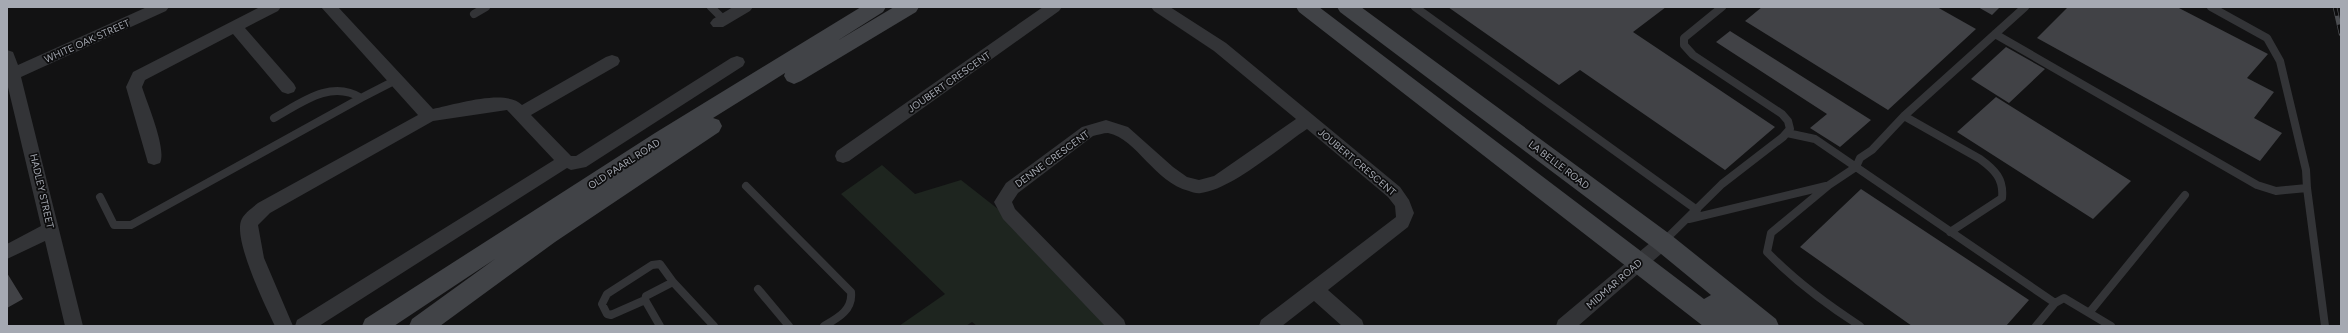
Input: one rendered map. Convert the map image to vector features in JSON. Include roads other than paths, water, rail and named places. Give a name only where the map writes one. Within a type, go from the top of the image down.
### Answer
[{"type":"main road","name":"OLD PAARL ROAD","points":[[374,326],[663,139],[876,7]]},
{"type":"main road","name":"OLD PAARL ROAD","points":[[421,326],[622,184],[770,90],[909,7]]},
{"type":"main road","points":[[1306,7],[1721,326]]},
{"type":"main road","name":"LA BELLE ROAD","points":[[1347,7],[1663,242],[1767,326]]},
{"type":"main road","points":[[1536,148],[1578,195],[1631,235],[1637,246],[1639,262]]},
{"type":"main road","points":[[1663,242],[1676,271],[1740,326]]},
{"type":"street","name":"WHITE OAK STREET","points":[[10,75],[131,13],[161,7]]},
{"type":"street","points":[[154,158],[150,136],[134,87],[136,80],[143,73],[273,7]]},
{"type":"street","points":[[330,7],[429,116]]},
{"type":"street","points":[[721,22],[745,7]]},
{"type":"street","name":"JOUBERT CRESCENT","points":[[843,156],[1054,7]]},
{"type":"street","name":"JOUBERT CRESCENT","points":[[1159,7],[1210,40],[1394,192],[1402,201],[1406,212],[1403,222],[1268,326]]},
{"type":"street","points":[[235,26],[288,88]]},
{"type":"street","name":"HADLEY STREET","points":[[7,56],[10,75],[51,228],[74,326]]},
{"type":"street","points":[[520,114],[612,61]]},
{"type":"street","points":[[284,326],[271,300],[248,234],[249,222],[264,208],[429,116],[504,102],[511,104],[565,161],[571,163],[580,162],[737,62]]},
{"type":"street","name":"DENNE CRESCENT","points":[[1117,326],[1009,214],[1003,202],[1006,195],[1018,183],[1096,127],[1107,126],[1123,132],[1182,184],[1197,188],[1219,181],[1307,120]]},
{"type":"street","points":[[304,326],[565,161]]},
{"type":"street","points":[[7,252],[51,228]]},
{"type":"street","name":"MIDMAR ROAD","points":[[1565,326],[1663,242]]},
{"type":"street","points":[[1315,290],[1355,326]]},
{"type":"lane","points":[[474,14],[486,7]]},
{"type":"lane","points":[[711,7],[721,22]]},
{"type":"lane","points":[[1415,7],[1697,210]]},
{"type":"lane","points":[[1663,242],[1722,184],[1787,133],[1790,125],[1782,114],[1693,55],[1684,45],[1684,38],[1722,7]]},
{"type":"lane","points":[[1860,326],[1806,291],[1767,252],[1771,234],[1829,186],[1856,167],[1860,158],[1872,150],[1904,116],[2025,7]]},
{"type":"lane","points":[[2211,7],[2267,38],[2274,48],[2282,69],[2306,170],[2325,326]]},
{"type":"lane","points":[[1995,34],[2257,185],[2276,191],[2307,188]]},
{"type":"lane","points":[[100,197],[111,222],[114,225],[131,225],[396,80]]},
{"type":"lane","points":[[274,118],[330,90],[348,91],[361,98]]},
{"type":"lane","points":[[1904,116],[1982,161],[1998,174],[2003,185],[2002,198],[1950,232]]},
{"type":"lane","points":[[1787,133],[1815,139],[2055,303]]},
{"type":"lane","points":[[746,186],[851,292],[852,300],[847,310],[824,326]]},
{"type":"lane","points":[[1688,219],[1829,186]]},
{"type":"lane","points":[[2089,313],[2185,195]]},
{"type":"lane","points":[[673,282],[646,296],[645,300],[611,315],[607,314],[602,304],[607,294],[656,263],[660,264],[673,282],[683,290],[714,326]]},
{"type":"lane","points":[[758,289],[789,326]]},
{"type":"lane","points":[[2036,326],[2055,303],[2064,298],[2111,326]]},
{"type":"lane","points":[[645,300],[660,326]]},
{"type":"railway","points":[[2335,7],[2341,34]]}]
